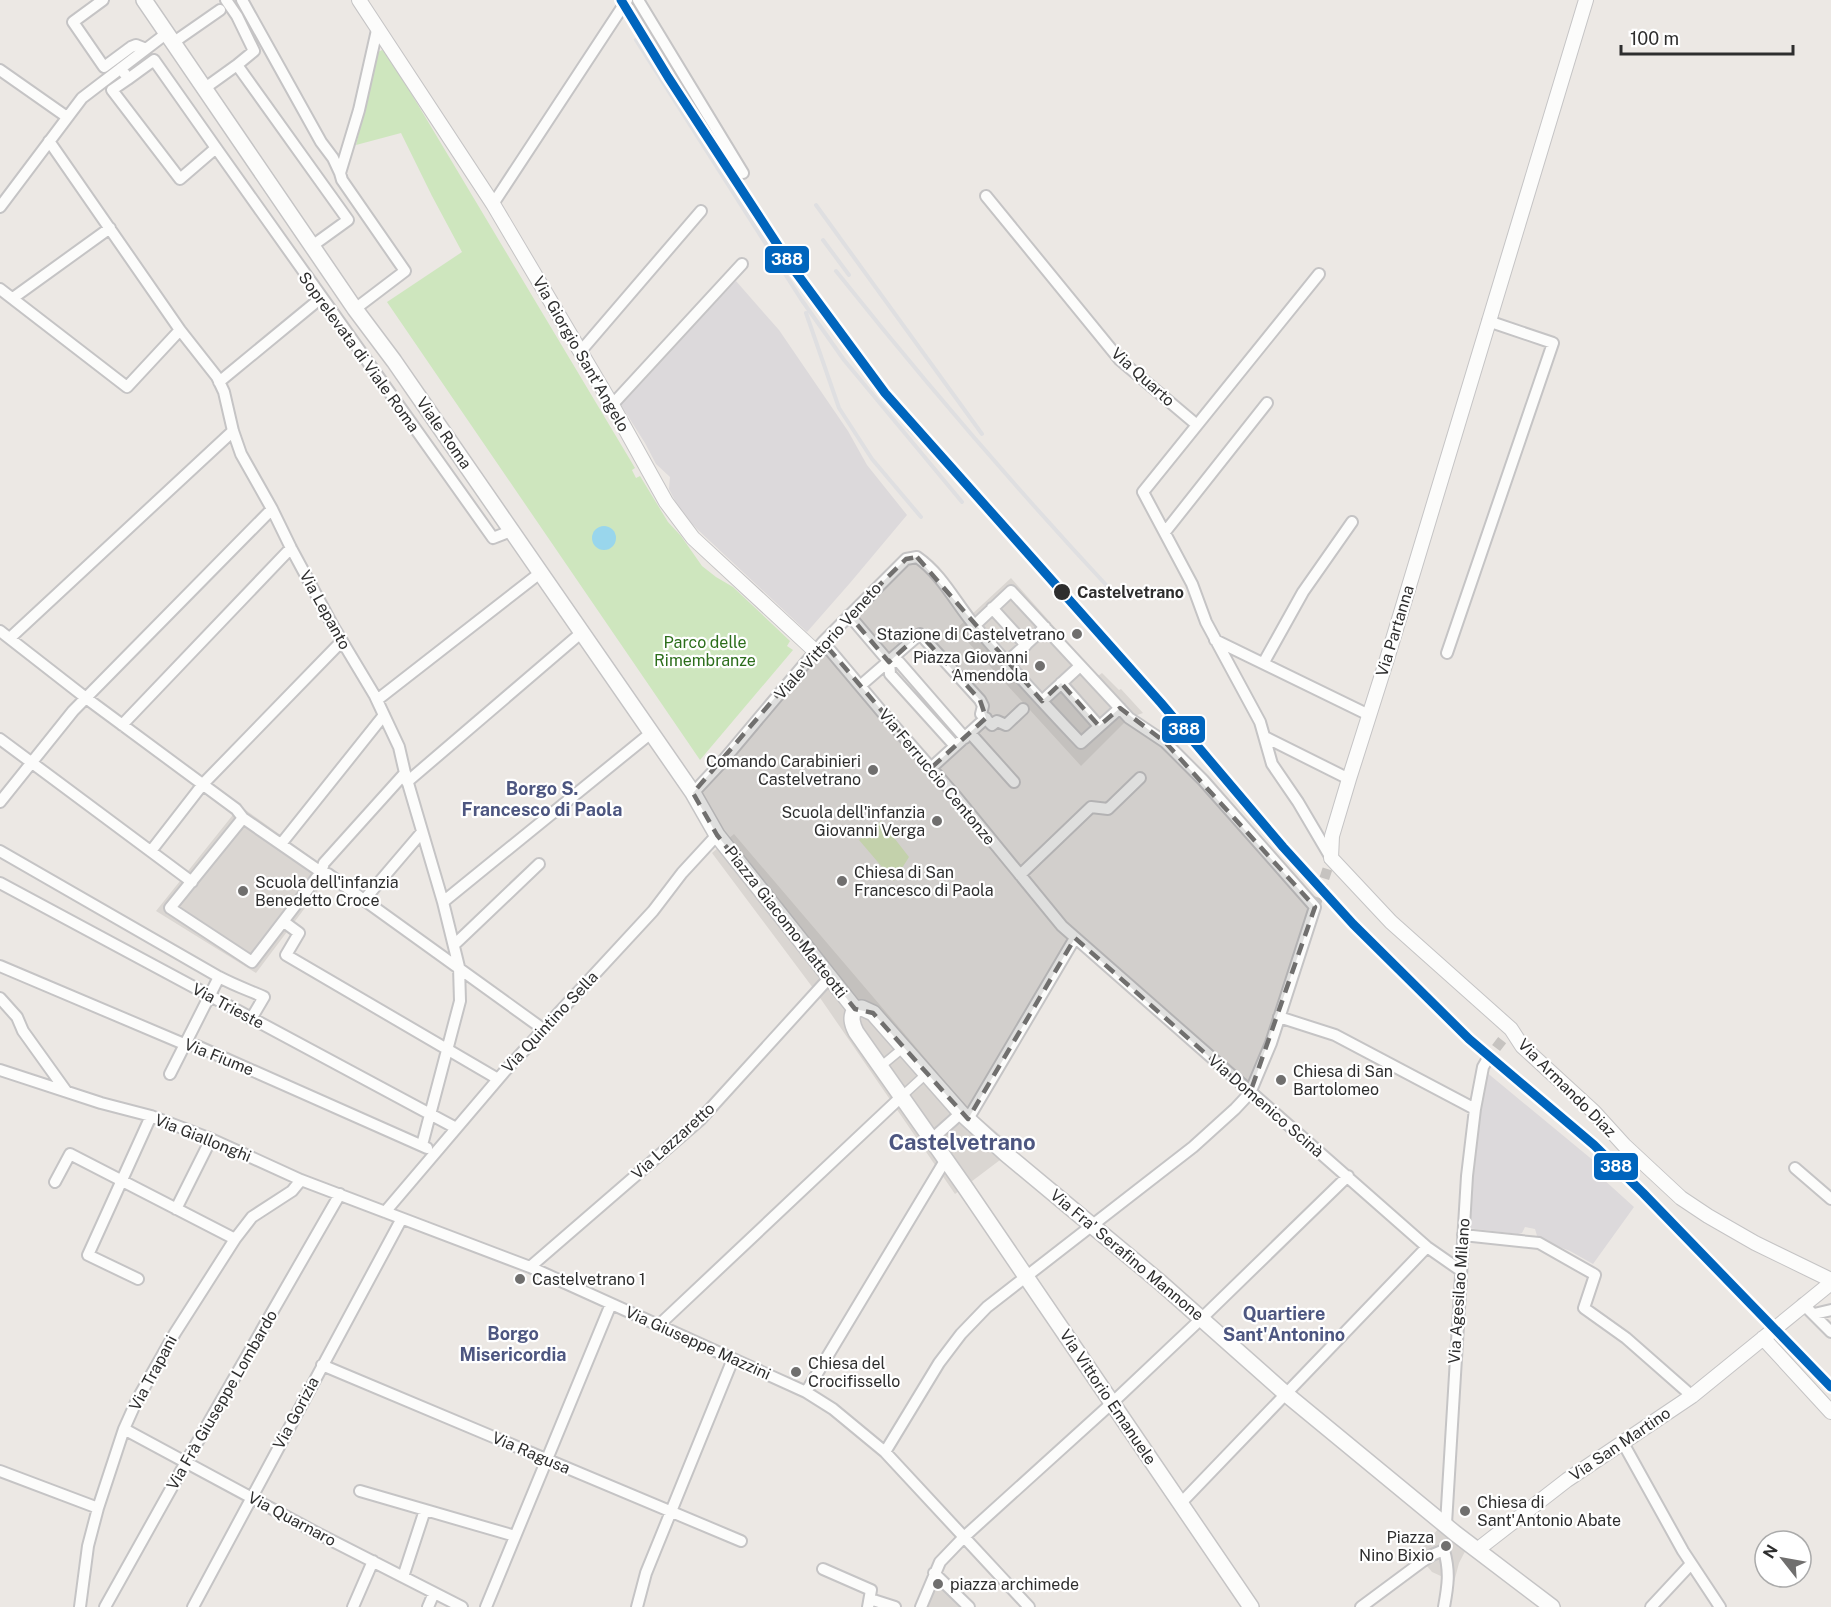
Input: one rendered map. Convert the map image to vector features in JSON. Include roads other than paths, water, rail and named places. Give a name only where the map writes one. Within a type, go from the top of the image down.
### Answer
[{"type":"main road","name":"Viale Roma","points":[[144,0],[355,309],[394,361],[693,793],[717,835]]},
{"type":"main road","name":"Piazza Giacomo Matteotti","points":[[717,835],[855,1009]]},
{"type":"main road","name":"Piazza Giacomo Matteotti","points":[[855,1009],[862,1008],[873,1013],[964,1116],[1006,1154]]},
{"type":"main road","name":"Piazza Giacomo Matteotti","points":[[855,1009],[851,1017],[852,1025],[965,1186]]},
{"type":"main road","name":"Via Fra' Serafino Mannone","points":[[1006,1154],[1202,1318],[1286,1394],[1473,1547],[1552,1607]]},
{"type":"main road","name":"Via Vittorio Emanuele","points":[[965,1186],[1251,1607]]},
{"type":"street","points":[[103,0],[73,22],[104,67],[131,47],[136,45],[146,49]]},
{"type":"street","points":[[204,88],[254,51],[237,16],[226,0]]},
{"type":"street","points":[[242,0],[321,142],[333,158],[342,180],[405,271],[355,309]]},
{"type":"street","name":"Via Giorgio Sant'Angelo","points":[[359,0],[494,204],[666,502],[693,538],[819,647]]},
{"type":"street","points":[[494,204],[627,0]]},
{"type":"street","points":[[638,0],[743,173]]},
{"type":"street","name":"Via Partanna","points":[[1331,858],[1332,836],[1586,0]]},
{"type":"street","points":[[0,207],[82,98],[146,49],[171,38],[219,10]]},
{"type":"street","points":[[340,172],[359,110],[377,30]]},
{"type":"street","name":"Soprelevata di Viale Roma","points":[[128,79],[154,60],[321,298],[494,538],[511,531]]},
{"type":"street","points":[[237,65],[348,220],[312,246]]},
{"type":"street","points":[[121,68],[128,79],[112,90],[180,179],[216,148]]},
{"type":"street","points":[[0,70],[66,117]]},
{"type":"street","name":"Via Lepanto","points":[[49,141],[180,330],[217,377],[224,392],[232,431],[241,454],[342,641],[377,700],[399,747],[459,967],[460,1001],[422,1146]]},
{"type":"street","name":"Via Quarto","points":[[986,196],[1120,360],[1197,425]]},
{"type":"street","points":[[580,352],[701,211]]},
{"type":"street","points":[[13,298],[110,228]]},
{"type":"street","points":[[612,405],[742,264]]},
{"type":"street","points":[[1319,274],[1143,492],[1192,584],[1206,622],[1260,722],[1272,764],[1304,811],[1331,858]]},
{"type":"street","points":[[0,288],[128,387],[180,330]]},
{"type":"street","points":[[219,382],[321,298]]},
{"type":"street","points":[[1447,653],[1553,343],[1488,321]]},
{"type":"street","points":[[1165,532],[1267,403]]},
{"type":"street","points":[[10,638],[232,431]]},
{"type":"street","points":[[0,802],[73,711],[272,509]]},
{"type":"street","points":[[1264,662],[1303,592],[1352,522]]},
{"type":"street","points":[[122,725],[291,548]]},
{"type":"street","name":"Viale Vittorio Veneto","points":[[693,793],[819,647],[906,559],[917,557],[927,564],[972,622]]},
{"type":"street","points":[[377,700],[540,573]]},
{"type":"street","points":[[885,1452],[939,1363],[961,1334],[987,1307],[1192,1147],[1250,1093],[1270,1043],[1315,907],[1203,780],[1165,742],[1129,718],[1120,708],[1080,666],[1011,591],[972,622],[1081,743],[1120,708]]},
{"type":"street","points":[[992,608],[1026,645]]},
{"type":"street","points":[[849,615],[889,662],[890,674],[955,747]]},
{"type":"street","points":[[1007,662],[1045,627]]},
{"type":"street","points":[[0,631],[236,809],[243,818],[321,872],[328,874],[543,1029]]},
{"type":"street","points":[[243,818],[170,908],[252,962],[321,872],[324,863],[406,777],[581,633]]},
{"type":"street","points":[[860,686],[920,634],[980,700],[983,706],[981,714],[992,725],[997,721],[1006,725],[1023,709]]},
{"type":"street","points":[[1215,639],[1369,715]]},
{"type":"street","points":[[151,851],[203,784],[342,641]]},
{"type":"street","name":"Via Ferruccio Centonze","points":[[819,647],[860,686],[1062,926],[1075,938]]},
{"type":"street","points":[[889,662],[899,662],[967,736],[1014,782]]},
{"type":"street","points":[[1042,701],[1080,666]]},
{"type":"street","points":[[1061,683],[1099,726]]},
{"type":"street","points":[[281,844],[384,715]]},
{"type":"street","points":[[931,768],[986,718]]},
{"type":"street","points":[[443,902],[651,733]]},
{"type":"street","points":[[1265,737],[1349,779]]},
{"type":"street","points":[[0,739],[192,882]]},
{"type":"street","points":[[1020,875],[1091,807],[1108,809],[1140,778]]},
{"type":"street","points":[[364,900],[422,832]]},
{"type":"street","name":"Via Quintino Sella","points":[[385,1212],[498,1079],[653,911],[682,873],[717,835]]},
{"type":"street","points":[[0,851],[219,977],[264,997],[251,1019]]},
{"type":"street","name":"Via Armando Diaz","points":[[1331,858],[1391,922],[1507,1034],[1594,1112],[1624,1145],[1681,1198],[1755,1243],[1831,1281]]},
{"type":"street","points":[[454,945],[539,864]]},
{"type":"street","name":"Via Trieste","points":[[0,883],[456,1128]]},
{"type":"street","points":[[284,922],[299,933],[286,955],[498,1079]]},
{"type":"street","points":[[932,1139],[964,1116],[1075,938]]},
{"type":"street","name":"Via Domenico Scinà","points":[[1075,938],[1427,1247],[1460,1270]]},
{"type":"street","name":"Via Fiume","points":[[0,966],[184,1044],[197,1046],[436,1151]]},
{"type":"street","points":[[170,1074],[219,977]]},
{"type":"street","name":"Via Lazzaretto","points":[[530,1267],[700,1120],[830,977]]},
{"type":"street","points":[[0,998],[17,1017],[23,1031],[66,1091]]},
{"type":"street","points":[[1279,1017],[1335,1035],[1475,1109]]},
{"type":"street","points":[[880,1066],[903,1048]]},
{"type":"street","name":"Via Agesilao Milano","points":[[1447,1526],[1467,1176],[1475,1109],[1482,1072],[1487,1060]]},
{"type":"street","name":"Via Giallonghi","points":[[0,1070],[151,1116],[211,1139],[301,1180],[401,1220]]},
{"type":"street","points":[[659,1325],[926,1075]]},
{"type":"street","points":[[138,1279],[88,1255],[151,1116]]},
{"type":"street","points":[[176,1209],[211,1139]]},
{"type":"street","points":[[55,1182],[70,1154],[235,1239]]},
{"type":"street","points":[[806,1392],[946,1159]]},
{"type":"street","points":[[1795,1168],[1831,1199]]},
{"type":"street","points":[[921,1607],[940,1562],[964,1537],[1112,1403],[1348,1176]]},
{"type":"street","name":"Via Trapani","points":[[80,1607],[88,1546],[98,1508],[124,1429],[137,1400],[175,1333],[235,1239],[252,1217],[292,1191],[301,1180]]},
{"type":"street","name":"Via Frà Giuseppe Lombardo","points":[[105,1607],[340,1194]]},
{"type":"street","name":"Via Giuseppe Mazzini","points":[[401,1220],[530,1267],[806,1392],[833,1409],[885,1452],[1029,1607]]},
{"type":"street","name":"Via Gorizia","points":[[193,1607],[401,1220]]},
{"type":"street","points":[[1463,1235],[1539,1243],[1595,1275],[1584,1308],[1626,1338],[1692,1396]]},
{"type":"street","points":[[1180,1504],[1427,1247]]},
{"type":"street","name":"Via San Martino","points":[[1473,1547],[1567,1480],[1692,1396],[1831,1281]]},
{"type":"street","points":[[486,1607],[611,1304]]},
{"type":"street","points":[[1803,1304],[1831,1332]]},
{"type":"street","points":[[1814,1314],[1831,1310]]},
{"type":"street","points":[[1762,1338],[1831,1412]]},
{"type":"street","points":[[637,1607],[646,1573],[733,1359]]},
{"type":"street","name":"Via Ragusa","points":[[322,1365],[741,1541]]},
{"type":"street","name":"Via Quarnaro","points":[[124,1429],[251,1498],[462,1607]]},
{"type":"street","points":[[1623,1443],[1691,1564],[1720,1607]]},
{"type":"street","points":[[1,1476],[98,1508]]},
{"type":"street","points":[[360,1491],[515,1536]]},
{"type":"street","points":[[403,1577],[425,1510]]},
{"type":"street","points":[[1444,1607],[1449,1580],[1449,1566],[1444,1550],[1447,1526]]},
{"type":"street","points":[[1361,1607],[1423,1560],[1444,1550]]},
{"type":"street","points":[[353,1607],[373,1561]]},
{"type":"street","points":[[1651,1607],[1691,1564]]},
{"type":"street","points":[[823,1569],[871,1590],[869,1603],[895,1607]]},
{"type":"street","points":[[934,1573],[969,1607]]},
{"type":"street","points":[[428,1607],[434,1593]]},
{"type":"water","points":[[604,526],[612,530],[616,538],[612,546],[604,550],[596,546],[592,538],[596,530]]},
{"type":"tunnel","points":[[1315,907],[1331,858]]},
{"type":"tunnel","points":[[1487,1060],[1503,1039]]},
{"type":"railway","points":[[636,40],[801,299],[844,360],[962,502]]},
{"type":"railway","points":[[816,205],[982,434]]},
{"type":"railway","points":[[823,240],[849,275]]},
{"type":"railway","points":[[836,271],[969,432],[1108,587]]},
{"type":"railway","points":[[806,313],[839,408],[872,459],[921,517]]},
{"type":"railway","points":[[909,429],[973,491]]},
{"type":"place","name":"Castelvetrano","points":[[1062,592]]},
{"type":"place","name":"Stazione di Castelvetrano","points":[[1077,634]]},
{"type":"place","name":"Piazza Giovanni Amendola","points":[[1040,666]]},
{"type":"place","name":"Comando Carabinieri Castelvetrano","points":[[873,770]]},
{"type":"place","name":"Scuola dell'infanzia Giovanni Verga","points":[[937,821]]},
{"type":"place","name":"Chiesa di San Francesco di Paola","points":[[842,881]]},
{"type":"place","name":"Scuola dell'infanzia Benedetto Croce","points":[[243,891]]},
{"type":"place","name":"Chiesa di San Bartolomeo","points":[[1281,1080]]},
{"type":"place","name":"Castelvetrano 1","points":[[520,1279]]},
{"type":"place","name":"Chiesa del Crocifissello","points":[[796,1372]]},
{"type":"place","name":"Chiesa di Sant'Antonio Abate","points":[[1465,1511]]},
{"type":"place","name":"Piazza Nino Bixio","points":[[1446,1546]]},
{"type":"place","name":"piazza archimede","points":[[938,1584]]},
{"type":"district","name":"Borgo S. Francesco di Paola","points":[[542,798]]},
{"type":"district","name":"Castelvetrano","points":[[962,1142]]},
{"type":"district","name":"Quartiere Sant'Antonino","points":[[1284,1323]]},
{"type":"district","name":"Borgo Misericordia","points":[[513,1343]]},
{"type":"park label","name":"Parco delle Rimembranze","points":[[705,651]]}]
